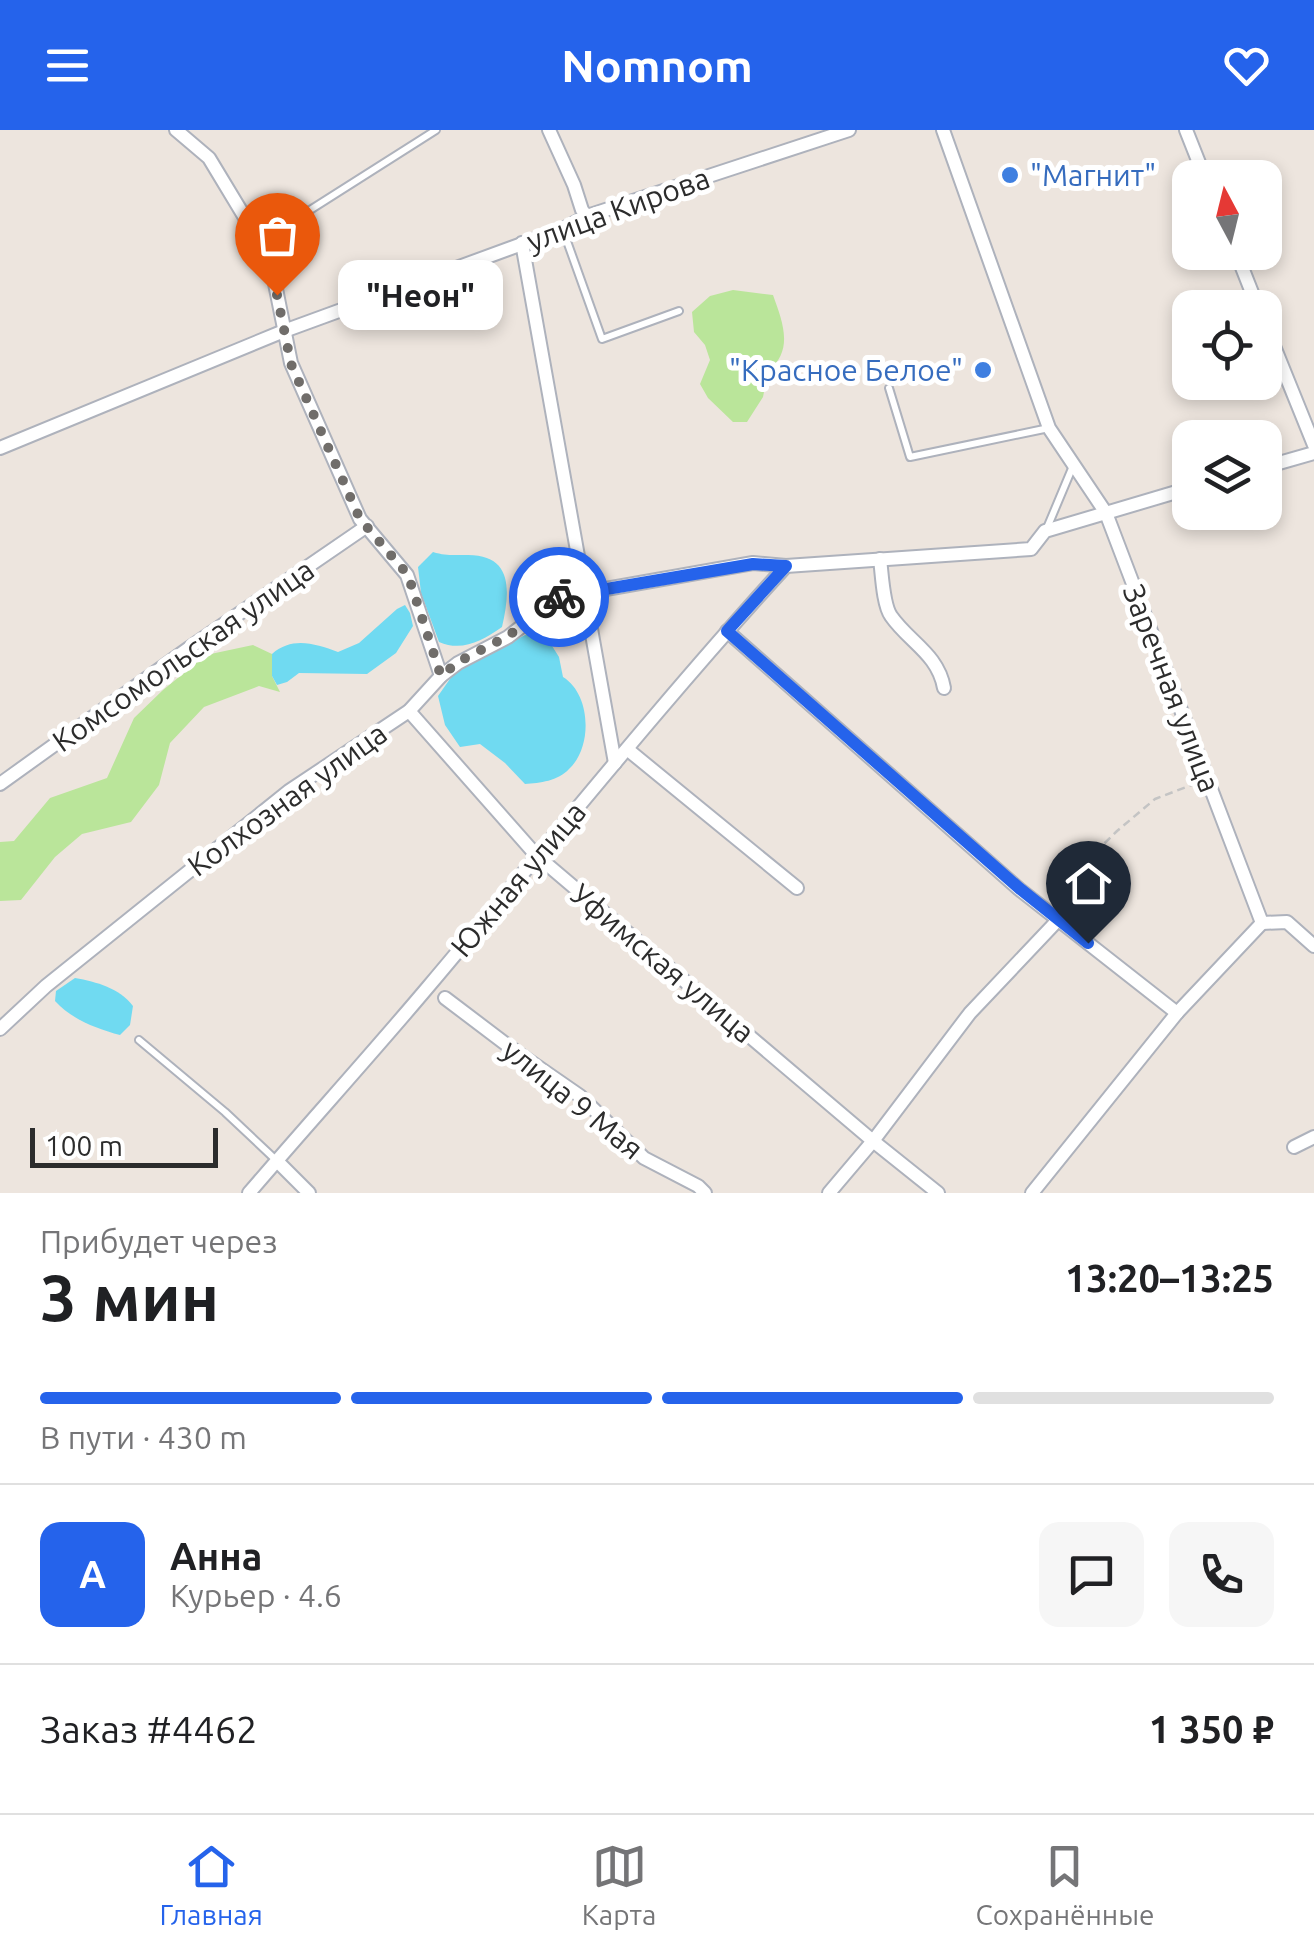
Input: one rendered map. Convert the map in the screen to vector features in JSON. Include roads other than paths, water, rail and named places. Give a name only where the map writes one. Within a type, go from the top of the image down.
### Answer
[{"type":"street","points":[[176,130],[209,158],[270,259],[291,364],[360,519],[408,575],[441,676]]},
{"type":"street","points":[[549,130],[586,216]]},
{"type":"street","name":"Заречная улица","points":[[943,130],[1050,428],[1106,512],[1262,923]]},
{"type":"street","points":[[1186,130],[1198,160]]},
{"type":"street","name":"улица Кирова","points":[[0,448],[284,331],[586,216],[845,131]]},
{"type":"street","points":[[522,243],[615,763]]},
{"type":"street","points":[[1282,366],[1314,445]]},
{"type":"street","points":[[1282,462],[1314,453]]},
{"type":"street","points":[[582,586],[753,564],[786,566],[1031,549],[1046,531],[1172,493]]},
{"type":"street","name":"Комсомольская улица","points":[[0,784],[367,526]]},
{"type":"street","points":[[880,559],[888,613],[942,673],[944,688]]},
{"type":"street","name":"Южная улица","points":[[249,1193],[786,566]]},
{"type":"street","name":"Колхозная улица","points":[[0,1029],[46,986],[289,791],[409,710],[458,662],[508,636],[582,586]]},
{"type":"street","points":[[727,631],[1041,906],[1178,1013]]},
{"type":"street","name":"Уфимская улица","points":[[409,710],[536,855],[938,1193]]},
{"type":"street","points":[[627,749],[797,888]]},
{"type":"street","points":[[829,1193],[970,1013],[1058,920]]},
{"type":"street","points":[[1032,1193],[1178,1013],[1262,923],[1287,922],[1314,946]]},
{"type":"street","name":"улица 9 Мая","points":[[445,998],[580,1096],[644,1158],[705,1193]]},
{"type":"street","points":[[1294,1147],[1314,1137]]},
{"type":"street","points":[[277,1160],[309,1193]]},
{"type":"lane","points":[[270,259],[288,224],[436,130]]},
{"type":"lane","points":[[562,228],[602,338],[679,311]]},
{"type":"lane","points":[[889,388],[910,457],[1050,428]]},
{"type":"lane","points":[[1046,531],[1074,464]]},
{"type":"lane","points":[[139,1040],[277,1160]]},
{"type":"water","points":[[433,552],[482,556],[501,568],[507,589],[502,627],[472,644],[439,642],[421,593],[418,567]]},
{"type":"water","points":[[405,605],[413,626],[396,653],[367,674],[299,673],[277,685],[272,676],[272,654],[280,648],[304,643],[338,652],[359,643]]},
{"type":"water","points":[[529,633],[547,638],[559,657],[563,677],[579,695],[586,721],[582,748],[569,769],[554,779],[525,784],[480,744],[460,747],[445,725],[438,696],[452,676],[467,665]]},
{"type":"water","points":[[75,978],[107,987],[133,1006],[130,1025],[120,1035],[85,1023],[55,1001],[56,991]]},
{"type":"place","name":"\"Магнит\"","points":[[1010,175]]},
{"type":"place","name":"\"Неон\"","points":[[277,295]]},
{"type":"place","name":"\"Красное Белое\"","points":[[983,370]]}]
